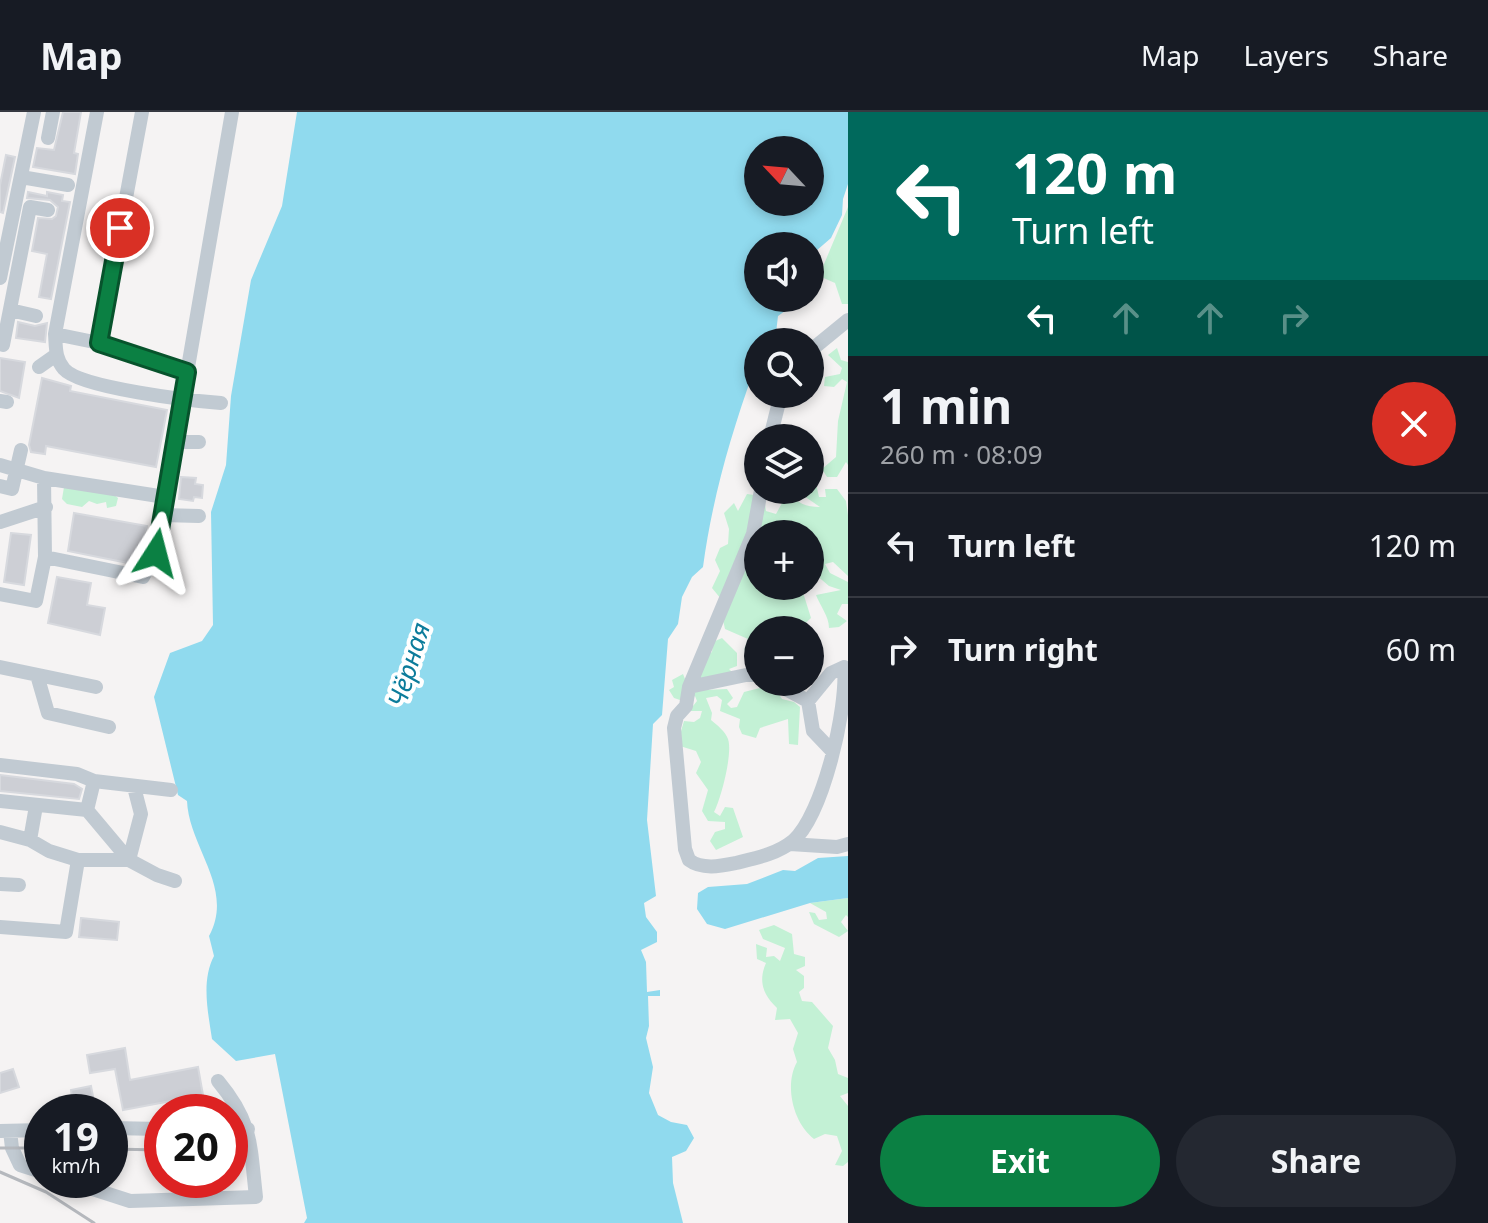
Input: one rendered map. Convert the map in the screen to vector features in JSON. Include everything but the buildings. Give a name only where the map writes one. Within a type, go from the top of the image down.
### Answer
[{"type":"lane","points":[[97,112],[55,334],[56,355],[66,371],[87,380],[182,400],[221,403]]},
{"type":"lane","points":[[99,343],[142,112]]},
{"type":"lane","points":[[45,557],[143,577],[156,553],[232,112]]},
{"type":"lane","points":[[0,278],[34,113],[52,115],[48,138]]},
{"type":"lane","points":[[21,177],[68,185]]},
{"type":"lane","points":[[3,345],[30,207],[48,210]]},
{"type":"lane","points":[[10,225],[27,227]]},
{"type":"lane","points":[[10,310],[36,316]]},
{"type":"lane","points":[[824,340],[848,320]]},
{"type":"lane","points":[[55,334],[99,343],[187,372]]},
{"type":"lane","points":[[39,367],[56,355]]},
{"type":"lane","points":[[175,442],[199,442]]},
{"type":"lane","points":[[0,486],[12,489],[21,450]]},
{"type":"lane","points":[[0,465],[44,478],[165,497]]},
{"type":"lane","points":[[0,594],[36,601],[45,557],[44,478]]},
{"type":"lane","points":[[758,504],[753,534],[689,687],[686,706],[677,716],[674,728],[686,856],[697,865],[732,864],[770,854],[790,844],[805,829],[841,751],[846,666],[831,673],[808,701],[813,731],[841,751]]},
{"type":"lane","points":[[0,522],[46,507]]},
{"type":"lane","points":[[162,515],[199,516]]},
{"type":"lane","points":[[0,667],[96,687]]},
{"type":"lane","points":[[37,675],[48,713],[109,727]]},
{"type":"lane","points":[[689,687],[744,675]]},
{"type":"lane","points":[[799,696],[808,701]]},
{"type":"lane","points":[[0,765],[171,790]]},
{"type":"lane","points":[[87,810],[94,781]]},
{"type":"lane","points":[[129,860],[141,814],[134,787]]},
{"type":"lane","points":[[0,801],[87,810],[129,860],[175,881]]},
{"type":"lane","points":[[30,840],[36,806]]},
{"type":"lane","points":[[0,832],[30,840],[49,851],[78,860],[129,860]]},
{"type":"lane","points":[[790,844],[837,847],[848,844]]},
{"type":"lane","points":[[0,927],[66,932],[78,860]]},
{"type":"lane","points":[[0,884],[19,885]]},
{"type":"lane","points":[[218,1081],[229,1094]]},
{"type":"lane","points":[[248,1129],[256,1197],[248,1197]]},
{"type":"lane","points":[[5,1131],[20,1165],[24,1166]]},
{"type":"lane","points":[[121,1198],[130,1201],[224,1198]]},
{"type":"green space","points":[[848,207],[848,304],[842,304],[835,283],[824,278],[824,264]]},
{"type":"green space","points":[[837,348],[841,360],[848,362],[848,465],[846,462],[837,477],[827,477],[824,467],[836,457],[838,421],[847,382],[842,379],[834,387],[824,386],[825,377],[840,374],[842,368],[828,355]]},
{"type":"green space","points":[[64,487],[114,495],[118,498],[116,506],[107,508],[106,502],[97,504],[89,501],[82,507],[67,504],[62,499]]},
{"type":"green space","points":[[825,489],[837,489],[846,501],[848,576],[833,562],[825,564],[830,573],[848,582],[848,604],[842,604],[837,614],[847,621],[839,627],[829,628],[818,600],[824,600],[824,593],[841,590],[824,582],[824,520],[756,520],[762,504],[765,504],[766,511],[776,514],[781,504],[820,507],[816,504],[824,504]]},
{"type":"green space","points":[[744,500],[744,504],[753,504],[752,520],[744,520],[744,547],[721,599],[712,588],[720,571],[715,560],[720,548],[728,544],[729,529],[724,513],[734,503],[738,511]]},
{"type":"green space","points":[[744,557],[744,600],[805,600],[810,616],[744,616],[744,637],[725,629],[723,620]]},
{"type":"green space","points":[[722,638],[737,653],[737,666],[729,669],[735,675],[696,683],[705,656],[712,652],[713,642]]},
{"type":"green space","points":[[683,674],[687,684],[682,691],[727,689],[733,698],[727,704],[731,708],[737,707],[744,692],[744,696],[780,696],[800,707],[798,745],[789,744],[788,719],[760,728],[756,738],[742,734],[740,719],[720,711],[722,700],[717,696],[706,698],[712,713],[711,720],[725,733],[729,746],[726,776],[714,812],[720,816],[725,807],[733,808],[743,837],[716,850],[710,841],[715,832],[725,829],[725,822],[708,821],[702,811],[708,790],[696,773],[701,762],[696,751],[680,746],[679,738],[684,721],[694,722],[700,718],[702,711],[689,711],[697,701],[695,696],[686,702],[674,698],[669,690],[674,687],[672,680]]},
{"type":"green space","points":[[848,898],[848,917],[846,915],[841,922],[848,931],[839,937],[814,924],[809,912],[815,913],[819,920],[827,919],[826,912],[810,903]]},
{"type":"green space","points":[[774,925],[792,934],[794,954],[805,957],[805,966],[796,970],[804,976],[804,988],[799,992],[802,1001],[812,1002],[833,1026],[828,1048],[838,1074],[848,1078],[848,1093],[840,1096],[848,1106],[848,1162],[843,1166],[835,1165],[842,1151],[837,1136],[825,1134],[814,1139],[796,1114],[791,1081],[797,1062],[793,1049],[798,1033],[790,1019],[775,1020],[777,1008],[765,993],[762,982],[766,963],[757,959],[756,944],[767,948],[766,957],[774,956],[780,961],[785,948],[763,939],[759,930]]},
{"type":"water","name":"Чёрная","points":[[297,112],[848,112],[848,184],[842,215],[831,238],[824,244],[824,232],[744,232],[744,312],[784,312],[778,316],[777,328],[744,328],[744,400],[711,517],[703,567],[692,577],[682,597],[678,624],[668,639],[662,715],[653,724],[647,820],[656,896],[644,903],[646,917],[657,932],[657,942],[641,950],[646,962],[647,992],[660,990],[660,996],[648,996],[649,1026],[646,1038],[653,1067],[649,1093],[658,1115],[687,1125],[694,1138],[686,1151],[672,1157],[673,1183],[683,1223],[304,1223],[307,1218],[275,1054],[236,1061],[212,1039],[207,986],[214,956],[209,936],[216,918],[217,901],[187,801],[178,795],[154,697],[170,653],[202,641],[213,625],[211,512],[226,465],[231,396],[251,280],[282,206]]},
{"type":"water","points":[[848,856],[848,898],[810,903],[725,929],[707,924],[697,909],[698,893],[708,887],[747,884],[783,870],[795,871],[818,858]]},
{"type":"railway","points":[[0,1148],[24,1148]]},
{"type":"railway","points":[[128,1149],[144,1150]]},
{"type":"railway","points":[[0,1172],[46,1192],[94,1223]]},
{"type":"route","points":[[120,228],[99,343],[187,372],[156,553]]}]
